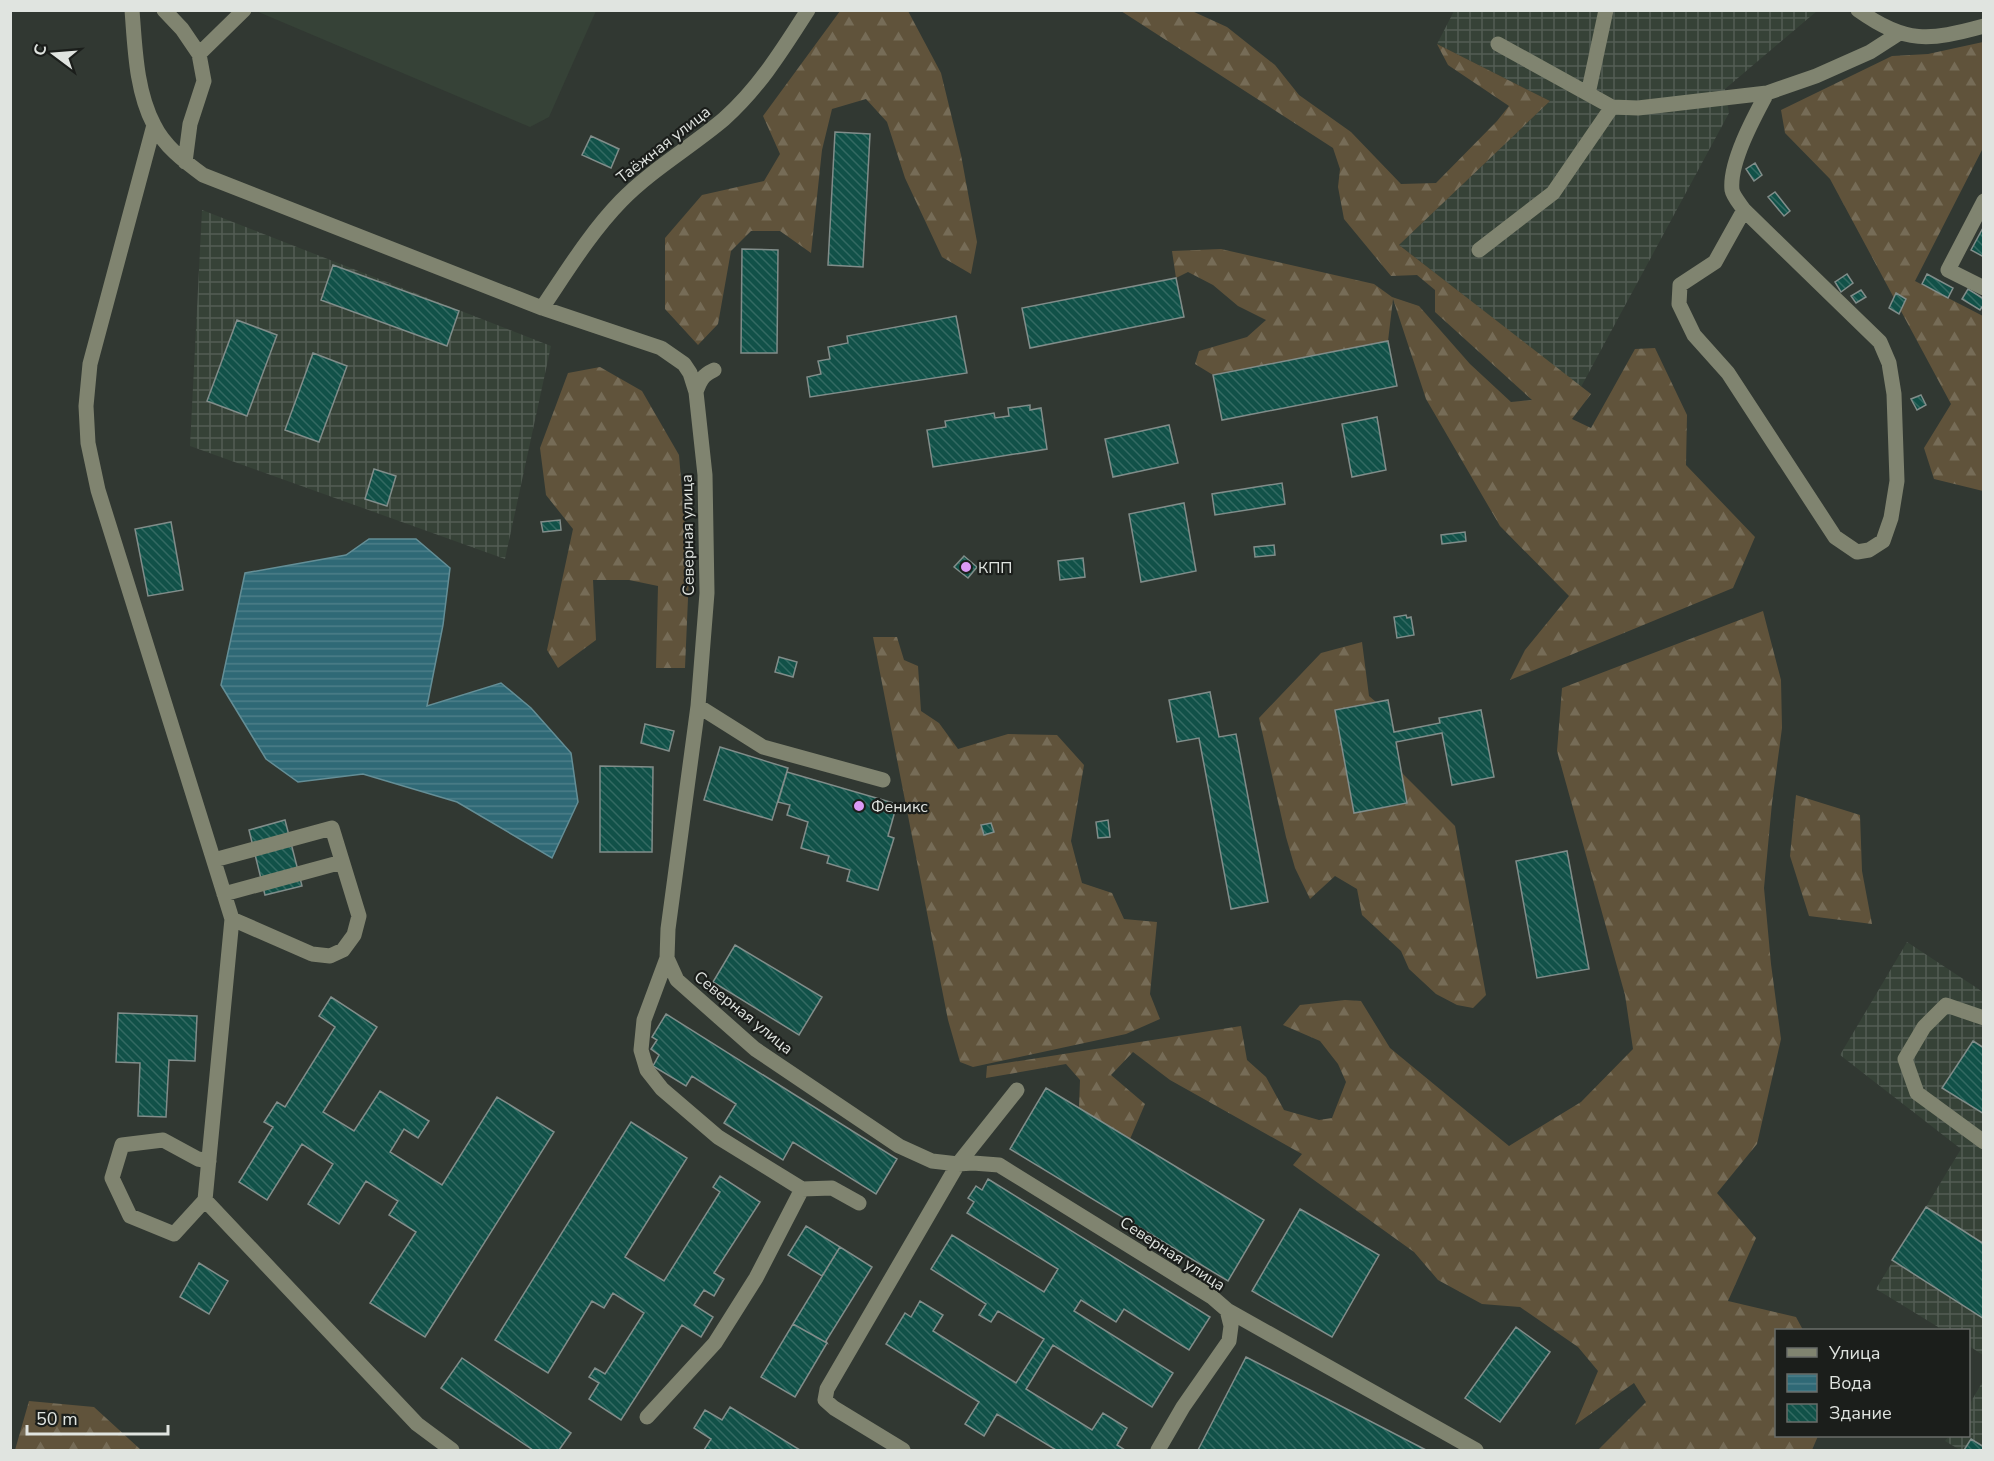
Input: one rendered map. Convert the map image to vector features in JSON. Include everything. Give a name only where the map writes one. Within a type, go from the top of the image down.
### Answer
[{"type":"street","points":[[132,10],[141,87],[154,125],[90,364],[86,406],[88,443],[98,490],[232,919],[209,1161],[205,1200],[174,1234],[130,1216],[112,1178],[122,1145],[163,1140],[198,1160],[209,1161]]},
{"type":"street","points":[[164,10],[199,54],[204,81],[190,124],[185,162]]},
{"type":"street","points":[[199,54],[244,10]]},
{"type":"street","name":"Таёжная улица","points":[[542,308],[600,224],[622,200],[694,143],[748,96],[808,10]]},
{"type":"street","points":[[1588,94],[1606,10]]},
{"type":"street","points":[[1858,10],[1898,34],[1920,37],[1940,37],[1983,26]]},
{"type":"street","points":[[1498,44],[1612,107],[1638,108],[1767,93],[1848,62],[1870,52],[1898,34]]},
{"type":"street","points":[[1744,210],[1715,262],[1680,285],[1679,304],[1694,335],[1728,373],[1835,537],[1857,552],[1869,550],[1883,541],[1891,518],[1897,481],[1894,394],[1889,363],[1880,342],[1744,210],[1732,192],[1732,176],[1740,151],[1753,118],[1767,93]]},
{"type":"street","points":[[1479,250],[1553,193],[1612,107]]},
{"type":"street","name":"Северная улица","points":[[154,125],[185,162],[211,178],[542,308],[661,348],[684,364],[690,373],[696,392],[705,475],[707,593],[698,706],[670,918],[667,958],[677,980],[755,1049],[899,1146],[933,1161],[999,1165],[1212,1297],[1227,1310],[1231,1326],[1229,1341],[1183,1407],[1158,1450]]},
{"type":"street","points":[[1983,201],[1948,270],[1983,288]]},
{"type":"street","points":[[696,392],[700,380],[714,370]]},
{"type":"street","points":[[698,706],[763,747],[883,780]]},
{"type":"street","points":[[213,860],[332,828],[359,916],[354,935],[343,950],[330,956],[312,954],[232,919]]},
{"type":"street","points":[[224,894],[342,862]]},
{"type":"street","points":[[667,958],[644,1020],[641,1050],[647,1070],[662,1089],[718,1137],[802,1189],[832,1188],[859,1203]]},
{"type":"street","points":[[1983,1018],[1946,1005],[1924,1027],[1905,1059],[1917,1093],[1983,1142]]},
{"type":"street","points":[[903,1450],[834,1408],[825,1400],[828,1389],[958,1164],[1017,1090]]},
{"type":"street","points":[[647,1417],[715,1343],[756,1278],[802,1189]]},
{"type":"street","points":[[205,1200],[417,1424],[452,1450]]},
{"type":"street","points":[[1227,1310],[1476,1450]]},
{"type":"shaded area","points":[[256,11],[596,11],[549,117],[530,127]]},
{"type":"shaded area","points":[[1454,11],[1817,11],[1725,89],[1729,113],[1581,387],[1399,245],[1550,101],[1437,44]]},
{"type":"shaded area","points":[[202,210],[551,346],[505,559],[190,446]]},
{"type":"shaded area","points":[[1907,942],[1983,992],[1983,1355],[1970,1347],[1970,1329],[1941,1329],[1876,1289],[1961,1149],[1840,1055]]},
{"type":"shaded area","points":[[1983,1381],[1983,1450],[1960,1450],[1945,1441],[1948,1437],[1970,1437],[1970,1403]]},
{"type":"green space","points":[[840,11],[908,11],[941,73],[961,155],[977,242],[971,274],[942,257],[905,178],[887,122],[866,99],[832,109],[822,150],[811,253],[780,231],[751,231],[731,251],[718,324],[698,345],[665,309],[665,238],[702,195],[764,181],[780,154],[763,116]]},
{"type":"green space","points":[[1121,11],[1192,11],[1227,27],[1275,65],[1299,95],[1351,132],[1401,184],[1436,183],[1509,106],[1448,65],[1437,44],[1550,101],[1399,245],[1591,394],[1572,419],[1591,428],[1635,349],[1655,348],[1687,415],[1686,465],[1755,537],[1733,588],[1510,680],[1525,650],[1569,596],[1500,526],[1426,399],[1393,299],[1388,341],[1213,375],[1195,364],[1199,351],[1247,337],[1266,320],[1238,306],[1213,285],[1188,272],[1176,278],[1172,251],[1221,249],[1374,284],[1392,297],[1419,306],[1470,364],[1511,402],[1532,400],[1435,312],[1435,290],[1417,275],[1391,276],[1344,219],[1338,187],[1340,169],[1333,148]]},
{"type":"green space","points":[[1983,42],[1983,148],[1915,281],[1983,316],[1983,491],[1934,479],[1924,448],[1951,404],[1830,179],[1785,133],[1781,110],[1892,56],[1928,54]]},
{"type":"green space","points":[[600,367],[642,391],[679,455],[689,575],[685,668],[656,668],[658,586],[629,580],[593,580],[596,640],[558,668],[547,650],[573,529],[546,495],[540,448],[568,373]]},
{"type":"green space","points":[[1763,611],[1781,680],[1782,728],[1764,888],[1781,1039],[1757,1144],[1717,1193],[1756,1238],[1728,1301],[1796,1317],[1802,1329],[1775,1329],[1775,1437],[1818,1437],[1812,1450],[1598,1450],[1646,1402],[1634,1383],[1575,1425],[1598,1371],[1578,1347],[1520,1307],[1482,1304],[1438,1280],[1414,1252],[1293,1165],[1302,1154],[1170,1080],[1133,1052],[1111,1075],[1145,1104],[1130,1139],[1079,1108],[1080,1080],[1066,1064],[986,1078],[987,1066],[1241,1026],[1247,1060],[1266,1077],[1284,1110],[1319,1120],[1332,1118],[1346,1082],[1338,1064],[1320,1041],[1283,1025],[1300,1005],[1345,1000],[1361,1001],[1390,1048],[1509,1146],[1581,1102],[1633,1049],[1625,995],[1557,751],[1562,688]]},
{"type":"green space","points":[[873,637],[897,637],[904,660],[918,666],[921,711],[939,723],[958,749],[1008,734],[1057,735],[1084,765],[1071,841],[1082,883],[1112,893],[1124,919],[1157,922],[1150,994],[1160,1019],[1126,1034],[973,1067],[960,1062],[948,1020]]},
{"type":"green space","points":[[1362,642],[1369,696],[1376,702],[1335,710],[1354,813],[1407,803],[1401,772],[1455,826],[1486,995],[1473,1008],[1457,1005],[1436,994],[1409,969],[1401,951],[1362,915],[1357,889],[1335,876],[1310,899],[1295,868],[1259,718],[1321,653]]},
{"type":"green space","points":[[1796,795],[1860,815],[1862,871],[1872,924],[1809,916],[1790,856]]},
{"type":"green space","points":[[29,1401],[94,1407],[141,1450],[15,1450]]},
{"type":"water","points":[[369,539],[416,539],[450,568],[443,625],[427,706],[501,683],[531,708],[571,753],[578,802],[552,858],[457,802],[363,774],[298,782],[266,759],[221,685],[245,573],[346,555]]},
{"type":"building","points":[[835,132],[870,134],[863,267],[828,265]]},
{"type":"building","points":[[591,136],[619,149],[611,168],[582,155]]},
{"type":"building","points":[[1755,163],[1762,175],[1754,181],[1746,169]]},
{"type":"building","points":[[1775,192],[1790,211],[1784,216],[1768,197]]},
{"type":"building","points":[[1984,226],[1984,257],[1971,250]]},
{"type":"building","points":[[742,249],[778,250],[777,353],[741,353]]},
{"type":"building","points":[[333,265],[459,311],[447,346],[321,300]]},
{"type":"building","points":[[1847,274],[1853,283],[1841,292],[1835,282]]},
{"type":"building","points":[[1927,274],[1953,288],[1948,298],[1922,284]]},
{"type":"building","points":[[1176,278],[1184,317],[1030,348],[1022,308]]},
{"type":"building","points":[[1968,289],[1984,299],[1980,310],[1962,299]]},
{"type":"building","points":[[1861,290],[1866,297],[1856,303],[1851,296]]},
{"type":"building","points":[[1896,293],[1906,299],[1899,314],[1889,308]]},
{"type":"building","points":[[956,316],[967,373],[810,397],[807,377],[821,374],[818,361],[830,359],[828,347],[848,343],[847,336]]},
{"type":"building","points":[[237,320],[277,335],[247,416],[207,401]]},
{"type":"building","points":[[1388,341],[1397,386],[1222,420],[1213,375]]},
{"type":"building","points":[[313,353],[347,366],[319,442],[285,430]]},
{"type":"building","points":[[1921,395],[1926,405],[1917,410],[1911,399]]},
{"type":"building","points":[[1030,405],[1030,410],[1041,408],[1047,449],[933,467],[927,430],[946,427],[945,421],[994,413],[995,418],[1009,416],[1008,408]]},
{"type":"building","points":[[1377,417],[1386,470],[1352,477],[1342,424]]},
{"type":"building","points":[[1169,425],[1178,463],[1113,477],[1105,439]]},
{"type":"building","points":[[374,469],[396,476],[387,506],[365,499]]},
{"type":"building","points":[[1282,483],[1285,504],[1215,515],[1212,494]]},
{"type":"building","points":[[1184,503],[1196,571],[1141,582],[1129,514]]},
{"type":"building","points":[[560,520],[561,530],[543,532],[541,522]]},
{"type":"building","points":[[171,522],[183,590],[148,596],[135,529]]},
{"type":"building","points":[[1465,532],[1466,541],[1442,544],[1441,535]]},
{"type":"building","points":[[1274,545],[1275,555],[1255,557],[1254,547]]},
{"type":"building","name":"КПП","points":[[964,556],[977,567],[968,578],[954,567]]},
{"type":"building","points":[[1083,558],[1085,577],[1060,580],[1058,561]]},
{"type":"building","points":[[1406,615],[1407,618],[1411,617],[1414,635],[1397,638],[1394,617]]},
{"type":"building","points":[[779,657],[797,662],[793,677],[775,672]]},
{"type":"building","points":[[1210,692],[1219,737],[1236,734],[1268,902],[1231,909],[1199,738],[1177,742],[1169,700]]},
{"type":"building","points":[[1388,700],[1394,732],[1440,723],[1439,718],[1481,710],[1494,777],[1452,785],[1442,733],[1396,742],[1407,803],[1354,813],[1335,710]]},
{"type":"building","points":[[645,724],[674,731],[669,751],[641,743]]},
{"type":"building","points":[[720,747],[788,768],[772,820],[704,800]]},
{"type":"building","points":[[600,766],[653,767],[652,852],[600,852]]},
{"type":"building","points":[[787,772],[897,804],[888,836],[894,838],[878,890],[847,881],[850,870],[827,863],[829,856],[801,848],[808,822],[787,815],[790,805],[778,802]]},
{"type":"building","points":[[285,820],[302,886],[265,895],[249,830]]},
{"type":"building","points":[[1108,820],[1110,837],[1098,838],[1096,822]]},
{"type":"building","points":[[991,823],[994,832],[984,835],[981,825]]},
{"type":"building","points":[[1567,851],[1589,969],[1537,978],[1516,861]]},
{"type":"building","points":[[735,945],[822,997],[799,1035],[713,982]]},
{"type":"building","points":[[331,997],[377,1027],[323,1112],[354,1131],[380,1091],[429,1121],[418,1138],[404,1129],[390,1152],[442,1185],[497,1097],[554,1132],[425,1337],[370,1303],[416,1232],[389,1215],[398,1201],[366,1181],[339,1224],[308,1204],[333,1164],[302,1144],[267,1200],[239,1182],[273,1127],[264,1122],[277,1102],[285,1107],[335,1027],[319,1016]]},
{"type":"building","points":[[118,1013],[197,1016],[195,1061],[169,1060],[166,1117],[138,1116],[140,1063],[116,1062]]},
{"type":"building","points":[[666,1014],[897,1159],[876,1194],[793,1142],[783,1160],[724,1123],[736,1104],[692,1076],[686,1086],[653,1066],[659,1055],[651,1049],[657,1040],[652,1037]]},
{"type":"building","points":[[1973,1041],[1984,1048],[1984,1114],[1942,1088]]},
{"type":"building","points":[[1046,1088],[1264,1220],[1228,1281],[1010,1149]]},
{"type":"building","points":[[631,1122],[687,1158],[625,1257],[664,1281],[720,1192],[713,1187],[720,1176],[760,1202],[714,1273],[724,1279],[714,1296],[704,1290],[694,1305],[713,1317],[701,1337],[682,1325],[621,1420],[589,1399],[599,1383],[589,1377],[595,1368],[605,1374],[644,1313],[613,1293],[604,1308],[592,1301],[548,1373],[495,1340]]},
{"type":"building","points":[[988,1179],[1210,1317],[1189,1350],[1124,1309],[1116,1322],[1081,1300],[1074,1311],[1173,1373],[1152,1407],[1053,1345],[1026,1389],[1092,1430],[1103,1413],[1127,1428],[1117,1445],[1125,1450],[1056,1450],[997,1414],[984,1436],[965,1424],[979,1402],[886,1344],[905,1313],[911,1317],[920,1301],[943,1315],[933,1331],[1016,1383],[1044,1339],[998,1311],[991,1322],[979,1315],[986,1304],[931,1269],[952,1235],[1044,1292],[1058,1269],[967,1213],[974,1202],[968,1198],[976,1186],[982,1190]]},
{"type":"building","points":[[1926,1207],[1984,1244],[1984,1319],[1892,1260]]},
{"type":"building","points":[[1300,1209],[1379,1255],[1332,1337],[1252,1291]]},
{"type":"building","points":[[806,1226],[840,1247],[822,1276],[788,1255]]},
{"type":"building","points":[[840,1247],[872,1267],[826,1341],[827,1343],[793,1324]]},
{"type":"building","points":[[199,1263],[228,1281],[209,1314],[180,1297]]},
{"type":"building","points":[[793,1324],[827,1343],[795,1397],[761,1377]]},
{"type":"building","points":[[1516,1327],[1550,1352],[1500,1422],[1465,1398]]},
{"type":"building","points":[[1246,1357],[1426,1450],[1198,1450]]},
{"type":"building","points":[[462,1358],[571,1433],[559,1450],[533,1450],[441,1388]]},
{"type":"building","points":[[730,1407],[800,1450],[704,1450],[711,1439],[694,1428],[705,1410],[722,1420]]},
{"type":"building","points":[[1971,1439],[1984,1447],[1984,1450],[1964,1450]]},
{"type":"place","name":"КПП","points":[[966,567]]},
{"type":"place","name":"Феникс","points":[[859,806]]}]
